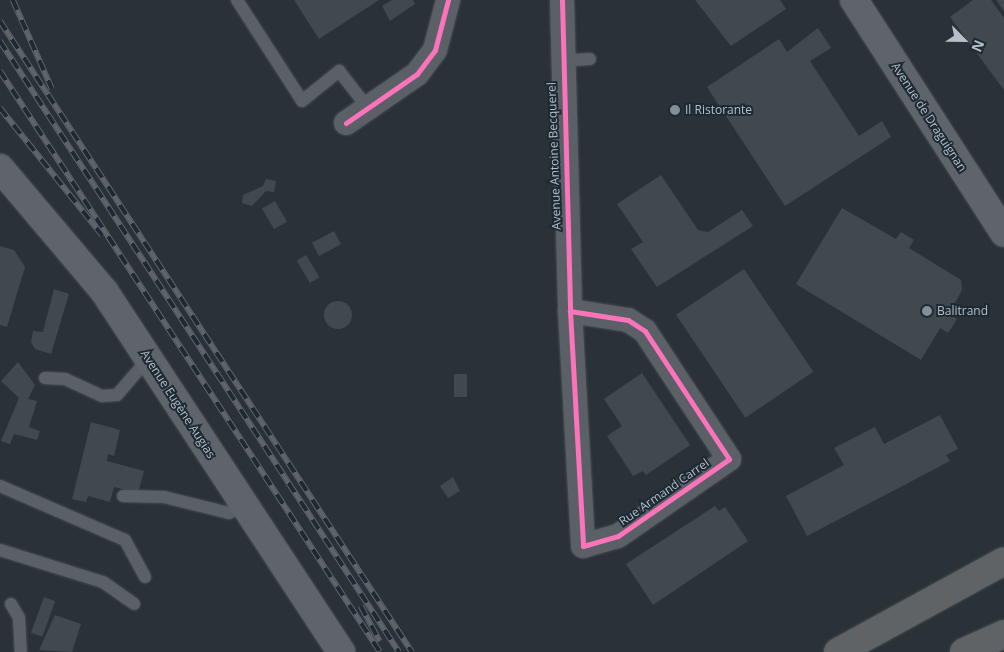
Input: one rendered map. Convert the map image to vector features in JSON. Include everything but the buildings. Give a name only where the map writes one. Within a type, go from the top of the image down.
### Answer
[{"type":"highway","points":[[838,652],[1004,561]]},
{"type":"highway","points":[[964,652],[1004,634]]},
{"type":"main road","name":"Avenue de Draguignan","points":[[854,0],[1004,233]]},
{"type":"main road","name":"Avenue de Draguignan","points":[[875,0],[1004,198]]},
{"type":"main road","name":"Avenue Eugène Augias","points":[[0,168],[66,241],[148,359],[341,652]]},
{"type":"street","points":[[346,123],[417,74],[435,50],[448,0]]},
{"type":"street","name":"Avenue Antoine Becquerel","points":[[562,0],[561,61],[570,311]]},
{"type":"street","name":"Rue Armand Carrel","points":[[570,311],[628,320],[645,331],[729,459],[618,536],[583,546],[582,537],[570,311]]},
{"type":"lane","points":[[237,0],[302,101],[339,71],[368,108]]},
{"type":"lane","points":[[561,61],[590,59]]},
{"type":"lane","points":[[45,378],[65,379],[102,396],[117,395],[148,359]]},
{"type":"lane","points":[[0,486],[125,540],[145,577]]},
{"type":"lane","points":[[122,496],[164,497],[229,513],[242,504]]},
{"type":"lane","points":[[0,550],[103,582],[134,604]]},
{"type":"lane","points":[[11,604],[19,618],[21,652]]},
{"type":"railway","points":[[13,0],[52,89]]},
{"type":"railway","points":[[0,21],[412,652]]},
{"type":"railway","points":[[0,41],[399,652]]},
{"type":"railway","points":[[0,71],[380,652]]},
{"type":"railway","points":[[0,108],[102,235]]},
{"type":"railway","points":[[361,606],[380,641]]},
{"type":"cycle path","points":[[346,123],[417,74],[435,50],[448,0]]},
{"type":"cycle path","points":[[562,0],[570,311],[583,546],[618,536],[729,459],[645,331],[628,320],[570,311]]},
{"type":"place","name":"Il Ristorante","points":[[675,110]]},
{"type":"place","name":"Balitrand","points":[[927,311]]}]
